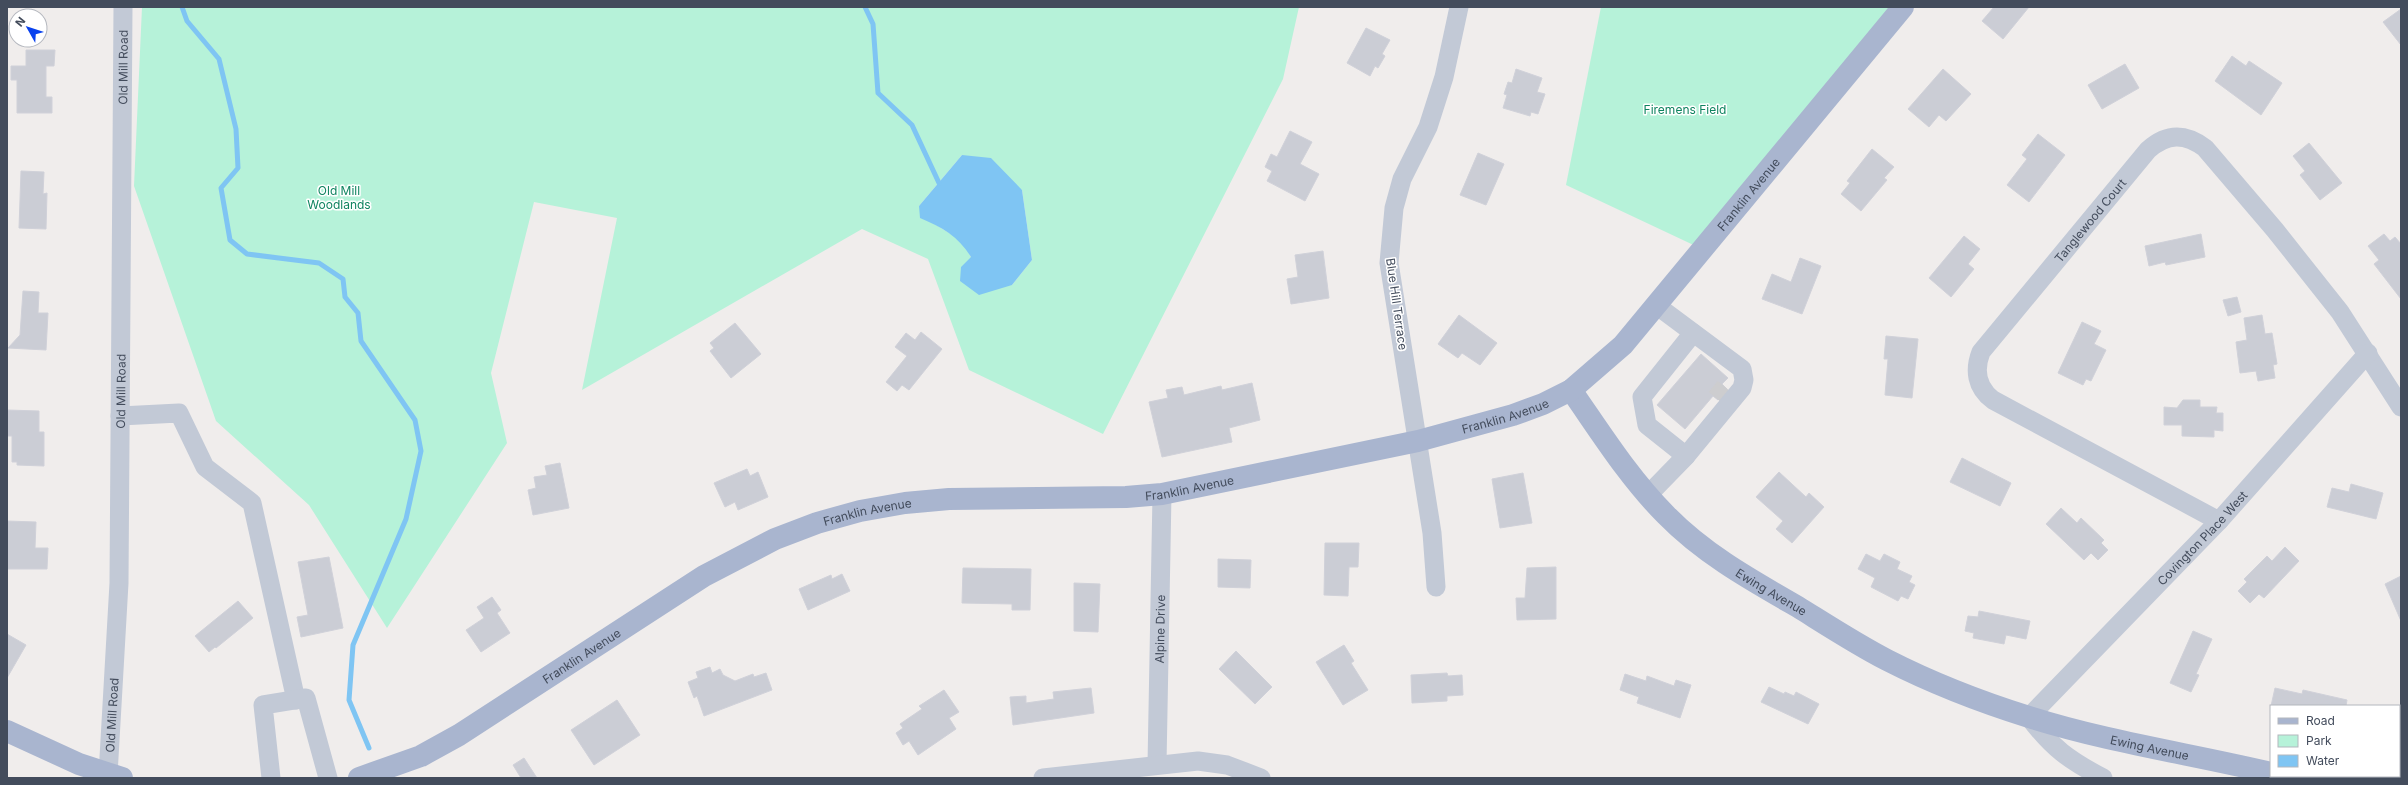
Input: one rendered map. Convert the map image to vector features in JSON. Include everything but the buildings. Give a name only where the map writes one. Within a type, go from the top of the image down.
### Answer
[{"type":"main road","name":"Franklin Avenue","points":[[359,778],[420,756],[459,735],[704,576],[775,539],[817,523],[868,510],[905,503],[949,499],[1119,498],[1162,494],[1418,441],[1513,415],[1571,390],[1622,345],[1903,7]]},
{"type":"main road","name":"Ewing Avenue","points":[[1571,390],[1613,452],[1648,495],[1696,542],[1733,569],[1885,659],[1984,702],[2029,717],[2076,730],[2270,773]]},
{"type":"main road","points":[[7,731],[79,764],[112,777]]},
{"type":"street","name":"Old Mill Road","points":[[112,777],[119,583],[123,7]]},
{"type":"street","name":"Blue Hill Terrace","points":[[1436,586],[1432,533],[1389,263],[1394,208],[1402,179],[1428,127],[1444,77],[1459,7]]},
{"type":"street","name":"Tanglewood Court","points":[[2219,521],[1993,400],[1980,386],[1976,375],[1977,363],[1981,352],[2148,150],[2158,141],[2171,137],[2182,136],[2194,140],[2205,148],[2280,235],[2340,312],[2368,353],[2401,407]]},
{"type":"street","points":[[1648,495],[1686,456],[1742,388],[1744,380],[1742,369],[1656,305]]},
{"type":"street","points":[[1686,456],[1647,425],[1642,397],[1693,332]]},
{"type":"street","name":"Covington Place West","points":[[2029,717],[2219,521],[2368,353]]},
{"type":"street","points":[[1716,419],[1720,392],[1744,380]]},
{"type":"street","points":[[120,416],[179,413],[205,467],[252,503],[296,700]]},
{"type":"street","name":"Alpine Drive","points":[[1157,765],[1162,494]]},
{"type":"street","points":[[271,778],[263,705],[306,698],[328,778]]},
{"type":"street","points":[[2029,717],[2048,741],[2075,763],[2103,778]]},
{"type":"street","points":[[1043,778],[1198,761],[1227,765],[1261,778]]},
{"type":"green space","name":"Old Mill Woodlands","points":[[142,7],[1299,7],[1283,79],[1103,434],[969,370],[928,259],[862,229],[582,390],[617,218],[534,202],[491,373],[507,443],[387,628],[309,505],[216,421],[134,186]],"holes":[[[962,155],[1022,190],[1032,260],[1012,285],[971,257],[962,241],[933,223],[919,206]]]},
{"type":"green space","name":"Firemens Field","points":[[1601,7],[1903,7],[1702,249],[1566,185]]},
{"type":"water","points":[[962,155],[991,158],[1022,190],[1032,260],[1012,285],[979,295],[960,281],[961,267],[971,257],[966,250],[949,233],[920,218],[919,206]]},
{"type":"waterway","points":[[182,7],[187,21],[219,59],[236,129],[238,168],[221,188],[230,240],[247,254],[319,263],[343,279],[345,297],[358,313],[361,341],[415,420],[421,451],[406,519],[353,645],[349,700],[369,748]]},
{"type":"waterway","points":[[865,7],[873,24],[878,93],[912,125],[939,183]]},
{"type":"tunnel","points":[[1716,398],[1725,387]]}]
